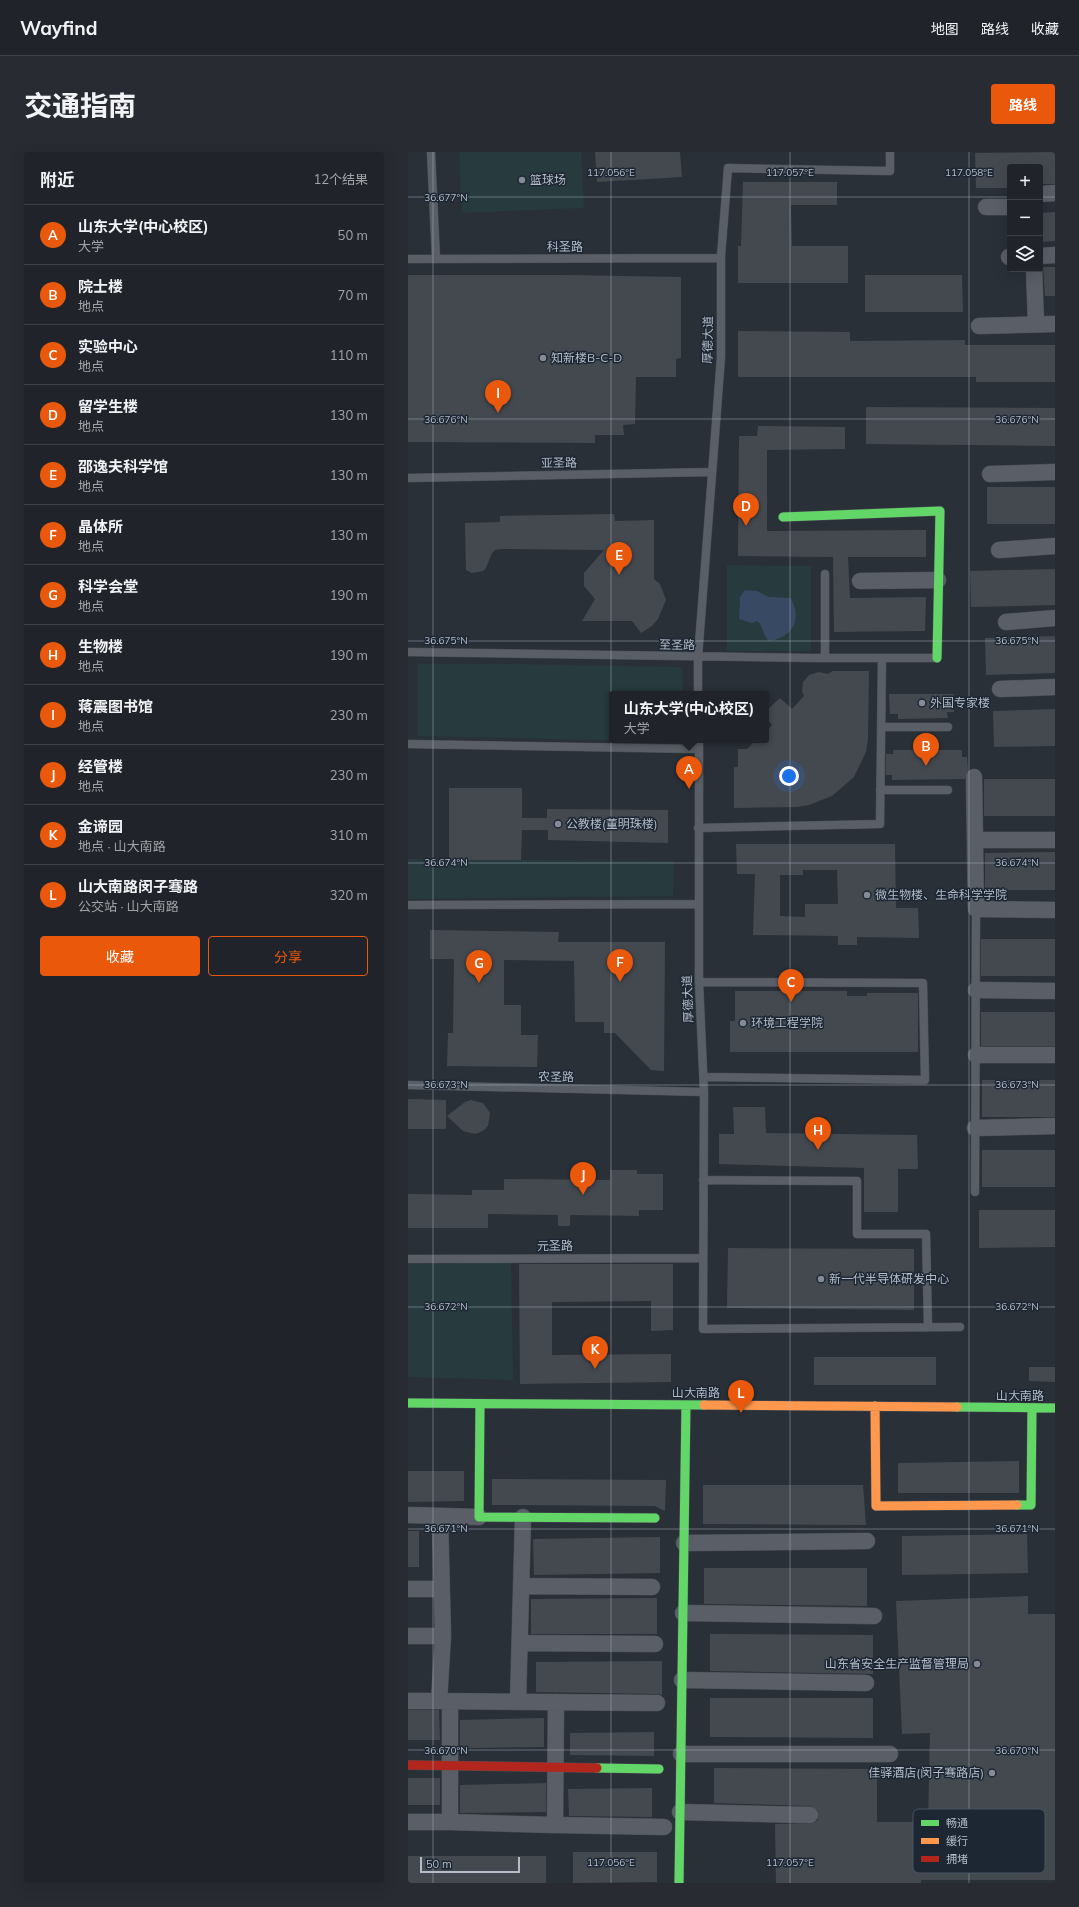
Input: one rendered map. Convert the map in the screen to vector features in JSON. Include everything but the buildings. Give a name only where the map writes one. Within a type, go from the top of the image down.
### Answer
[{"type":"street","points":[[1043,194],[1055,193]]},
{"type":"street","points":[[986,207],[1007,207]]},
{"type":"street","points":[[1043,256],[1055,255]]},
{"type":"street","points":[[1034,272],[1036,324]]},
{"type":"street","points":[[979,326],[1055,324]]},
{"type":"street","points":[[990,474],[1055,472]]},
{"type":"street","points":[[783,517],[940,511],[938,580],[941,658]]},
{"type":"street","points":[[998,550],[1055,546]]},
{"type":"street","points":[[860,581],[938,580]]},
{"type":"street","points":[[1006,622],[1055,618]]},
{"type":"street","points":[[1000,689],[1055,687]]},
{"type":"street","points":[[974,776],[976,909],[1055,910]]},
{"type":"street","points":[[975,840],[1055,840]]},
{"type":"street","points":[[976,990],[1055,991]]},
{"type":"street","points":[[976,1055],[1055,1055]]},
{"type":"street","points":[[976,1128],[1055,1126]]},
{"type":"street","name":"山大南路","points":[[408,1403],[1055,1408]]},
{"type":"street","points":[[479,1517],[480,1404]]},
{"type":"street","points":[[679,1883],[686,1405]]},
{"type":"street","points":[[875,1406],[876,1506],[1031,1505],[1032,1408]]},
{"type":"street","points":[[408,1515],[655,1518]]},
{"type":"street","points":[[440,1516],[445,1702],[450,1764],[450,1822]]},
{"type":"street","points":[[518,1702],[523,1517]]},
{"type":"street","points":[[684,1543],[867,1541]]},
{"type":"street","points":[[521,1586],[652,1587]]},
{"type":"street","points":[[408,1589],[442,1589]]},
{"type":"street","points":[[683,1613],[874,1616]]},
{"type":"street","points":[[408,1636],[443,1636]]},
{"type":"street","points":[[520,1643],[655,1644]]},
{"type":"street","points":[[682,1680],[866,1683]]},
{"type":"street","points":[[408,1701],[657,1703]]},
{"type":"street","points":[[555,1824],[557,1767],[556,1702]]},
{"type":"street","points":[[681,1754],[890,1754]]},
{"type":"street","points":[[408,1765],[450,1764],[659,1769]]},
{"type":"street","points":[[680,1812],[810,1815]]},
{"type":"street","points":[[408,1822],[664,1826]]},
{"type":"lane","points":[[431,152],[436,259]]},
{"type":"lane","name":"厚德大道","points":[[698,691],[698,657],[721,357],[722,258],[728,168],[890,171],[890,152]]},
{"type":"lane","name":"科圣路","points":[[408,259],[722,258]]},
{"type":"lane","name":"亚圣路","points":[[408,478],[711,472]]},
{"type":"lane","points":[[825,574],[825,658]]},
{"type":"lane","name":"至圣路","points":[[408,652],[698,657],[941,658]]},
{"type":"lane","points":[[698,828],[880,824],[882,658]]},
{"type":"lane","points":[[881,727],[948,727]]},
{"type":"lane","name":"厚德大道","points":[[698,743],[699,982],[704,1077],[702,1180],[703,1330],[928,1328]]},
{"type":"lane","points":[[408,744],[699,749]]},
{"type":"lane","points":[[880,790],[948,790]]},
{"type":"lane","points":[[408,904],[699,904]]},
{"type":"lane","points":[[975,1192],[976,909]]},
{"type":"lane","points":[[699,982],[923,983],[925,1080],[704,1077]]},
{"type":"lane","name":"农圣路","points":[[408,1085],[704,1092]]},
{"type":"lane","points":[[702,1180],[857,1181],[858,1234],[926,1234],[928,1328],[960,1327]]},
{"type":"lane","name":"元圣路","points":[[408,1258],[702,1258]]},
{"type":"green space","name":"篮球场","points":[[459,152],[581,152],[584,208],[462,213]]},
{"type":"green space","points":[[727,565],[811,566],[811,651],[727,651]]},
{"type":"green space","points":[[418,664],[682,667],[683,691],[609,691],[609,740],[418,736]]},
{"type":"green space","points":[[408,859],[674,861],[673,896],[408,899]]},
{"type":"green space","points":[[511,1262],[513,1380],[408,1377],[408,1264]]},
{"type":"water","points":[[745,590],[757,591],[769,597],[791,598],[796,613],[795,620],[793,626],[784,636],[769,641],[765,636],[761,625],[757,621],[751,623],[739,619],[740,597]]},
{"type":"traffic: fast","points":[[783,517],[940,511],[937,658]]},
{"type":"traffic: fast","points":[[408,1403],[704,1405]]},
{"type":"traffic: fast","points":[[480,1404],[479,1517],[655,1518]]},
{"type":"traffic: fast","points":[[679,1883],[686,1405]]},
{"type":"traffic: fast","points":[[957,1407],[1055,1408]]},
{"type":"traffic: fast","points":[[1017,1505],[1031,1505],[1032,1408]]},
{"type":"traffic: fast","points":[[597,1768],[659,1769]]},
{"type":"traffic: slow","points":[[704,1405],[957,1407]]},
{"type":"traffic: slow","points":[[875,1406],[876,1506],[1017,1505]]},
{"type":"traffic: jam","points":[[408,1765],[597,1768]]},
{"type":"place","name":"篮球场","points":[[522,180]]},
{"type":"place","name":"知新楼B-C-D","points":[[543,358]]},
{"type":"place","name":"蒋震图书馆","points":[[498,413]]},
{"type":"place","name":"留学生楼","points":[[746,526]]},
{"type":"place","name":"邵逸夫科学馆","points":[[619,575]]},
{"type":"place","name":"外国专家楼","points":[[922,703]]},
{"type":"place","name":"院士楼","points":[[926,766]]},
{"type":"place","name":"山东大学(中心校区)","points":[[689,789]]},
{"type":"place","name":"公教楼(董明珠楼)","points":[[558,824]]},
{"type":"place","name":"微生物楼、生命科学学院","points":[[867,895]]},
{"type":"place","name":"晶体所","points":[[620,982]]},
{"type":"place","name":"科学会堂","points":[[479,983]]},
{"type":"place","name":"实验中心","points":[[791,1002]]},
{"type":"place","name":"环境工程学院","points":[[743,1023]]},
{"type":"place","name":"生物楼","points":[[818,1150]]},
{"type":"place","name":"经管楼","points":[[583,1195]]},
{"type":"place","name":"新一代半导体研发中心","points":[[821,1279]]},
{"type":"place","name":"金谛园","points":[[595,1369]]},
{"type":"place","name":"山大南路闵子骞路","points":[[741,1413]]},
{"type":"place","name":"山东省安全生产监督管理局","points":[[977,1664]]},
{"type":"place","name":"佳驿酒店(闵子骞路店)","points":[[992,1773]]}]
